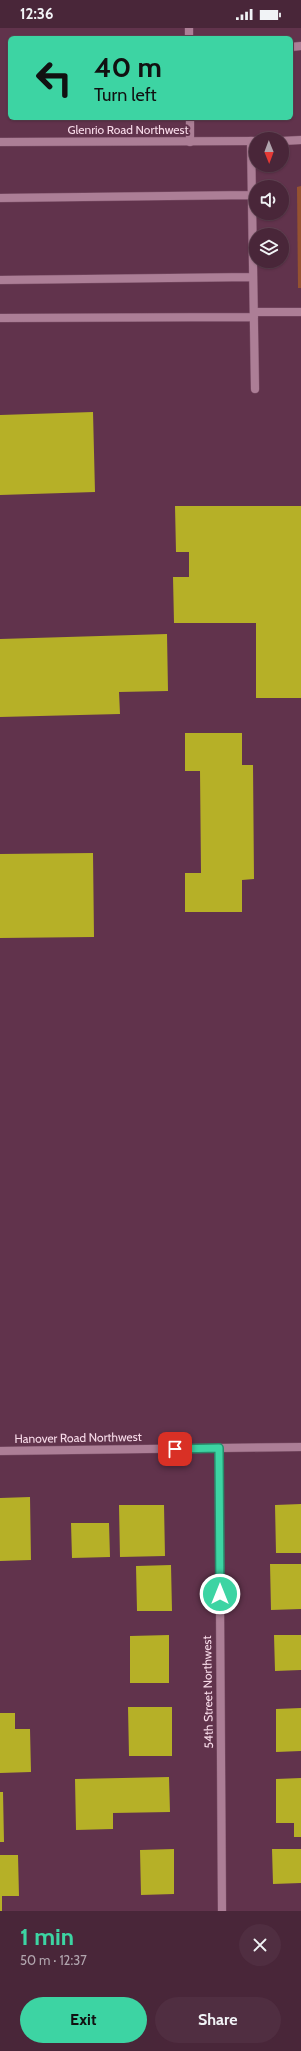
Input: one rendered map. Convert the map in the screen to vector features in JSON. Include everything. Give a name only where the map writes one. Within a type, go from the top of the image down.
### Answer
[{"type":"street","points":[[190,120],[190,142]]},
{"type":"street","points":[[289,141],[301,140]]},
{"type":"street","name":"Glenrio Road Northwest","points":[[0,142],[249,141]]},
{"type":"street","points":[[0,198],[249,195]]},
{"type":"street","points":[[252,220],[255,389]]},
{"type":"street","points":[[0,280],[253,277]]},
{"type":"street","points":[[0,318],[301,312]]},
{"type":"street","name":"Hanover Road Northwest","points":[[0,1451],[301,1447]]},
{"type":"street","name":"54th Street Northwest","points":[[219,1448],[222,1911]]},
{"type":"shaded area","points":[[301,186],[301,288],[298,288],[297,187]]},
{"type":"building","points":[[93,412],[95,492],[0,495],[0,415]]},
{"type":"building","points":[[175,506],[301,506],[301,698],[256,698],[256,623],[174,623],[173,577],[189,577],[189,552],[176,552]]},
{"type":"building","points":[[167,634],[168,691],[119,692],[120,714],[0,717],[0,639]]},
{"type":"building","points":[[185,733],[242,733],[242,765],[253,765],[254,879],[242,880],[242,912],[185,912],[185,873],[201,873],[200,771],[185,771]]},
{"type":"building","points":[[93,853],[94,937],[0,938],[0,854]]},
{"type":"building","points":[[30,1497],[31,1560],[0,1561],[0,1498]]},
{"type":"building","points":[[301,1504],[301,1553],[276,1553],[275,1505]]},
{"type":"building","points":[[119,1505],[164,1505],[165,1556],[120,1557]]},
{"type":"building","points":[[71,1523],[109,1523],[110,1557],[72,1558]]},
{"type":"building","points":[[270,1564],[301,1564],[301,1609],[271,1610]]},
{"type":"building","points":[[171,1565],[172,1611],[137,1611],[136,1566]]},
{"type":"building","points":[[169,1635],[169,1683],[130,1683],[130,1636]]},
{"type":"building","points":[[274,1635],[301,1635],[301,1670],[275,1671]]},
{"type":"building","points":[[128,1707],[172,1707],[172,1756],[129,1756]]},
{"type":"building","points":[[301,1708],[301,1751],[276,1752],[276,1709]]},
{"type":"building","points":[[0,1713],[15,1713],[15,1729],[30,1729],[31,1772],[0,1773]]},
{"type":"building","points":[[169,1777],[170,1812],[113,1813],[113,1829],[76,1830],[75,1779]]},
{"type":"building","points":[[301,1778],[301,1837],[294,1837],[294,1823],[276,1823],[276,1779]]},
{"type":"building","points":[[0,1792],[3,1792],[4,1842],[0,1842]]},
{"type":"building","points":[[174,1849],[174,1894],[141,1895],[140,1850]]},
{"type":"building","points":[[272,1849],[301,1849],[301,1883],[273,1884]]},
{"type":"building","points":[[0,1855],[18,1855],[19,1896],[2,1896],[2,1911],[0,1911]]},
{"type":"route","points":[[175,1449],[219,1448],[220,1594]]}]
